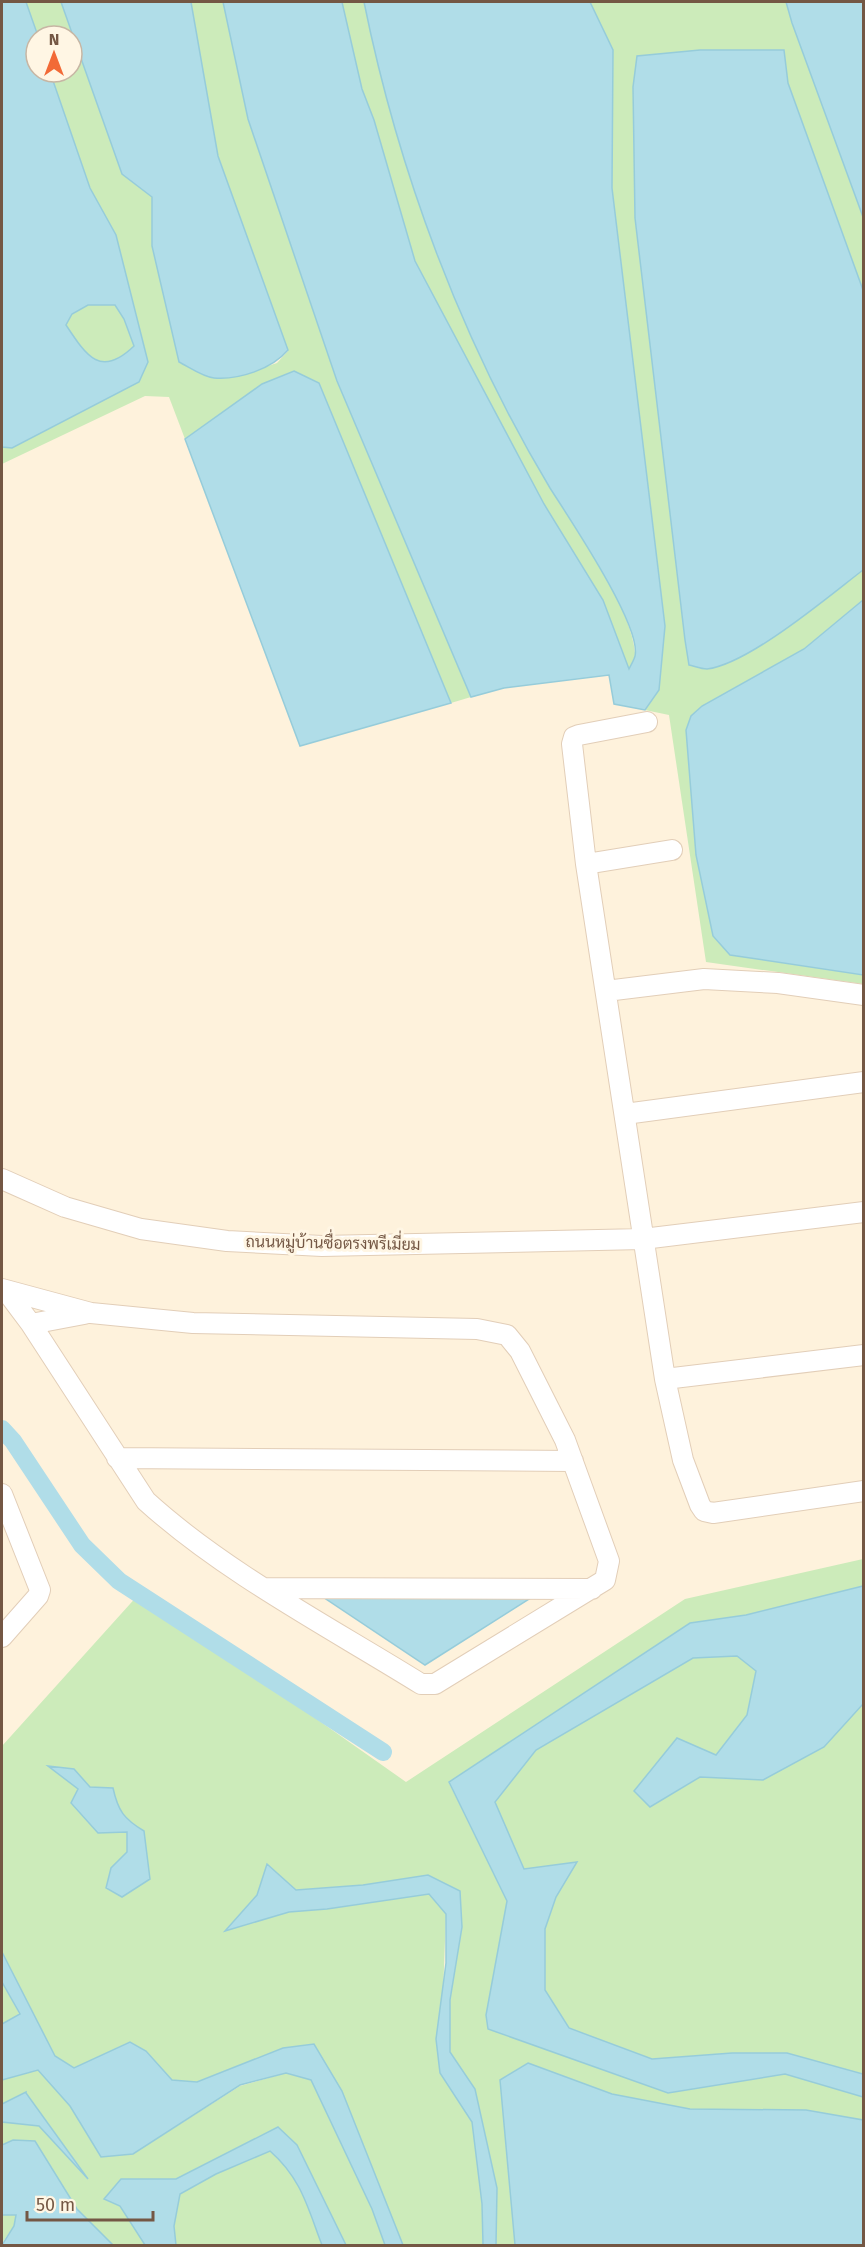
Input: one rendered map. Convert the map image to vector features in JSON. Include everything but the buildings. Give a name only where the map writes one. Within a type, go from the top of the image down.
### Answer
[{"type":"street","points":[[647,722],[574,737],[572,744],[586,864],[643,1239],[665,1379],[683,1460],[695,1497],[704,1511],[723,1512],[864,1491]]},
{"type":"street","points":[[586,864],[672,850]]},
{"type":"street","points":[[606,991],[704,979],[777,983],[864,995]]},
{"type":"street","points":[[625,1114],[864,1082]]},
{"type":"street","name":"ถนนหมู่บ้านซื่อตรงพรีเมี่ยม","points":[[2,1179],[65,1207],[141,1229],[227,1241],[322,1246],[566,1243],[643,1239],[864,1212]]},
{"type":"street","points":[[4,1291],[91,1313],[193,1323],[496,1330],[507,1335],[520,1351],[565,1440],[609,1560],[605,1580],[435,1684],[428,1686],[265,1588],[169,1522],[146,1501],[31,1324],[4,1291]]},
{"type":"street","points":[[31,1324],[91,1313]]},
{"type":"street","points":[[665,1379],[864,1355]]},
{"type":"street","points":[[117,1458],[573,1461]]},
{"type":"street","points":[[2,1494],[40,1590],[38,1596],[2,1637]]},
{"type":"street","points":[[265,1588],[592,1589]]},
{"type":"green space","points":[[26,2],[61,2],[69,24],[34,24]]},
{"type":"green space","points":[[191,2],[223,2],[248,119],[337,381],[471,697],[451,703],[319,383],[262,384],[185,439],[169,397],[145,396],[2,464],[2,447],[12,448],[148,362],[116,235],[90,188],[54,84],[84,84],[84,67],[122,174],[152,197],[152,246],[246,373],[277,363],[288,351],[218,156]]},
{"type":"green space","points":[[342,2],[364,2],[378,64],[414,189],[460,311],[516,428],[613,590],[631,633],[635,653],[629,669],[603,600],[544,504],[415,261],[374,120],[362,89]]},
{"type":"green space","points":[[590,2],[786,2],[863,217],[863,290],[788,83],[784,50],[700,50],[633,87],[635,218],[685,640],[727,662],[783,631],[863,570],[863,600],[804,649],[702,706],[691,716],[686,730],[696,855],[730,955],[863,975],[863,984],[706,962],[669,715],[645,710],[659,690],[665,626],[612,188],[613,50]]},
{"type":"green space","points":[[88,305],[115,305],[124,319],[134,346],[119,360],[108,363],[93,358],[80,345],[66,325],[72,314]]},
{"type":"green space","points":[[863,1559],[863,1586],[746,1615],[690,1623],[449,1783],[507,1901],[486,2015],[668,2093],[785,2074],[863,2097],[863,2120],[806,2110],[690,2109],[612,2094],[528,2063],[500,2080],[515,2245],[496,2245],[497,2188],[475,2089],[450,2052],[450,2000],[462,1927],[428,1875],[363,1885],[296,1890],[267,1864],[257,1895],[226,1930],[289,1912],[327,1909],[429,1894],[446,1914],[440,2073],[472,2122],[482,2204],[483,2245],[403,2245],[342,2091],[283,2048],[197,2082],[172,2080],[146,2051],[130,2042],[74,2068],[55,2056],[2,1952],[2,1746],[139,1594],[406,1782],[685,1599]],"holes":[[[49,1766],[74,1769],[90,1787],[113,1788],[123,1814],[144,1831],[106,1888],[111,1868],[127,1852],[127,1832],[71,1804],[78,1789]]]},
{"type":"green space","points":[[737,1656],[756,1671],[747,1715],[716,1756],[650,1807],[700,1777],[763,1780],[823,1747],[863,1704],[863,2074],[787,2053],[732,2053],[652,2059],[569,2028],[545,1990],[545,1929],[556,1897],[576,1863],[524,1869],[494,1802],[536,1750],[693,1658]]},
{"type":"green space","points":[[2,1982],[20,2015],[2,2024]]},
{"type":"green space","points":[[38,2070],[70,2106],[101,2157],[133,2154],[240,2086],[286,2073],[311,2080],[372,2209],[385,2245],[346,2245],[297,2145],[278,2127],[176,2179],[121,2179],[120,2206],[145,2245],[113,2245],[77,2209],[35,2141],[13,2140],[2,2145],[2,2122],[39,2126],[84,2173],[26,2093],[2,2104],[2,2080]]},
{"type":"green space","points":[[270,2151],[297,2183],[322,2245],[176,2246],[174,2226],[180,2194],[216,2174]]},
{"type":"green space","points":[[16,2214],[14,2226],[2,2243],[2,2215]]},
{"type":"water","points":[[2,2],[26,2],[34,24],[24,24],[24,84],[54,84],[90,188],[116,235],[148,362],[139,382],[12,448],[2,447]],"holes":[[[88,305],[115,305],[124,319],[134,346],[122,356],[104,362],[88,354],[66,325],[72,314]]]},
{"type":"water","points":[[61,2],[191,2],[218,156],[288,350],[273,363],[244,375],[214,378],[196,372],[179,362],[152,246],[152,197],[122,174],[84,67],[84,24],[69,24]]},
{"type":"water","points":[[223,2],[342,2],[362,89],[374,120],[415,261],[544,504],[603,600],[629,669],[635,656],[634,641],[627,621],[602,572],[518,432],[488,373],[436,252],[395,128],[364,2],[590,2],[613,50],[612,188],[665,626],[659,690],[645,710],[614,704],[609,675],[504,688],[471,697],[337,381],[248,119]]},
{"type":"water","points":[[786,2],[863,2],[863,217],[792,23]]},
{"type":"water","points":[[700,50],[784,50],[788,83],[863,290],[863,570],[766,642],[744,655],[707,669],[689,665],[685,640],[635,218],[633,87],[637,56]]},
{"type":"water","points":[[294,371],[319,383],[451,703],[300,746],[185,439],[262,384]]},
{"type":"water","points":[[863,600],[863,975],[730,955],[713,936],[696,855],[686,730],[691,716],[702,706],[804,649]]},
{"type":"water","points":[[863,1586],[863,1704],[824,1747],[763,1780],[700,1777],[650,1807],[634,1791],[677,1738],[716,1755],[747,1715],[756,1671],[737,1656],[693,1658],[536,1750],[495,1802],[524,1869],[577,1862],[556,1897],[545,1929],[545,1990],[569,2028],[652,2059],[732,2053],[787,2053],[863,2074],[863,2097],[785,2074],[668,2093],[488,2029],[486,2015],[507,1901],[449,1782],[690,1623],[746,1615]]},
{"type":"water","points":[[311,1589],[534,1596],[425,1665]]},
{"type":"water","points":[[48,1766],[74,1769],[90,1787],[113,1788],[123,1814],[144,1831],[150,1879],[122,1897],[106,1888],[111,1868],[127,1852],[127,1832],[98,1833],[71,1803],[78,1789]]},
{"type":"water","points":[[267,1864],[296,1890],[363,1885],[428,1875],[460,1891],[462,1927],[450,2000],[450,2052],[475,2089],[497,2188],[496,2245],[483,2245],[482,2204],[472,2122],[440,2073],[436,2039],[446,1963],[446,1914],[429,1894],[327,1909],[289,1912],[225,1931],[257,1895]]},
{"type":"water","points":[[2,1952],[55,2056],[74,2068],[130,2042],[146,2051],[172,2080],[197,2082],[283,2048],[314,2044],[342,2091],[403,2245],[385,2245],[372,2209],[311,2080],[286,2073],[240,2085],[133,2154],[101,2157],[70,2106],[38,2070],[2,2080],[2,2024],[20,2014],[2,1982]]},
{"type":"water","points":[[528,2063],[612,2094],[690,2109],[806,2110],[863,2120],[863,2245],[515,2245],[500,2080]]},
{"type":"water","points":[[26,2092],[88,2179],[39,2126],[2,2122],[2,2104]]},
{"type":"water","points":[[278,2127],[297,2145],[346,2245],[322,2245],[297,2184],[290,2172],[270,2151],[216,2174],[180,2194],[174,2226],[176,2245],[145,2245],[120,2206],[104,2199],[121,2179],[176,2179]]},
{"type":"water","points":[[13,2140],[35,2141],[77,2209],[113,2245],[2,2245],[14,2226],[16,2215],[2,2215],[2,2145]]},
{"type":"waterway","points":[[2,1429],[13,1441],[82,1545],[119,1581],[383,1752]]}]
